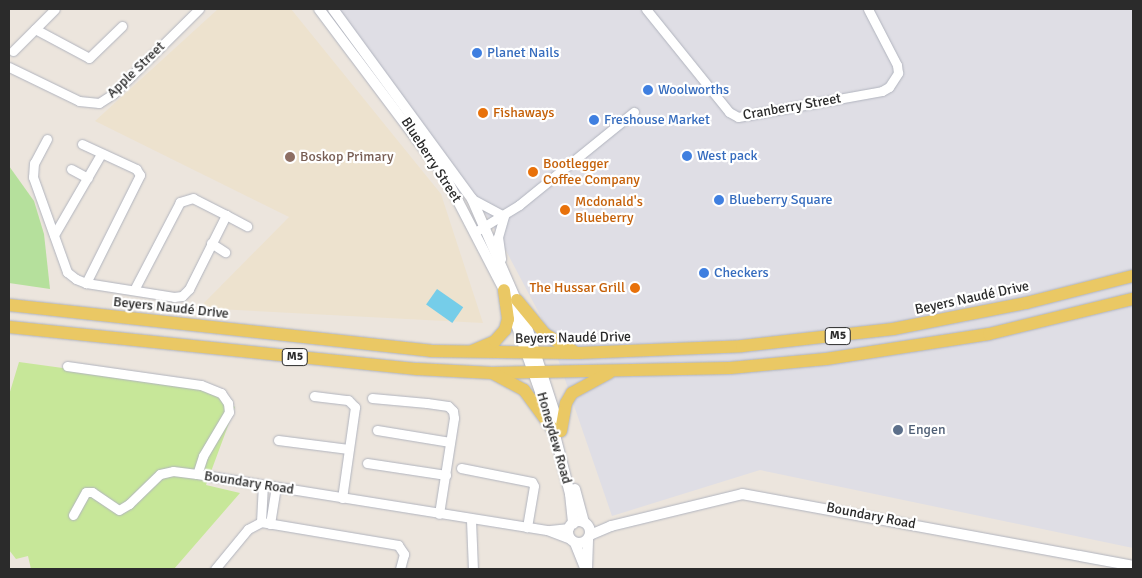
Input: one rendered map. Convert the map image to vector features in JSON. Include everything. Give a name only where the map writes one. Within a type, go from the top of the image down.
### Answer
[{"type":"main road","name":"Beyers Naudé Drive","points":[[9,305],[465,353],[578,353],[742,346],[875,332],[981,313],[1133,276]]},
{"type":"main road","points":[[465,353],[501,337],[508,319],[504,290]]},
{"type":"main road","name":"M5","points":[[10,328],[341,362],[492,373],[730,368],[826,359],[989,334],[1133,298]]},
{"type":"main road","points":[[517,300],[545,334],[578,353]]},
{"type":"main road","points":[[557,431],[566,403],[572,393],[613,370]]},
{"type":"main road","points":[[492,373],[524,390],[557,431]]},
{"type":"street","points":[[13,51],[55,9]]},
{"type":"street","name":"Apple Street","points":[[9,67],[79,101],[99,103],[113,94],[199,9]]},
{"type":"street","name":"Blueberry Street","points":[[319,9],[420,140],[446,178],[504,290],[533,354]]},
{"type":"street","name":"Blueberry Street","points":[[333,9],[472,199],[501,259],[517,300],[533,354]]},
{"type":"street","name":"Cranberry Street","points":[[646,9],[729,112],[738,117],[882,91],[895,80],[897,65],[868,9]]},
{"type":"street","points":[[35,29],[89,58],[122,26]]},
{"type":"street","points":[[475,232],[504,216],[634,112]]},
{"type":"street","points":[[47,139],[34,163],[33,177],[67,272],[86,283],[182,296],[189,289],[226,215]]},
{"type":"street","points":[[82,144],[136,169],[140,175],[86,283]]},
{"type":"street","points":[[54,235],[101,154]]},
{"type":"street","points":[[71,169],[88,178]]},
{"type":"street","points":[[134,290],[180,202],[193,198],[247,226]]},
{"type":"street","points":[[472,199],[504,216]]},
{"type":"street","points":[[501,259],[498,237],[504,216]]},
{"type":"street","points":[[211,243],[225,252]]},
{"type":"street","name":"Honeydew Road","points":[[533,354],[589,537]]},
{"type":"street","name":"Boundary Road","points":[[67,366],[201,384],[221,393],[228,403],[229,412],[203,456],[197,474],[471,520],[547,530],[582,543],[589,537],[611,526],[706,500],[751,494],[1133,566]]},
{"type":"street","points":[[314,396],[348,400],[353,404],[342,498]]},
{"type":"street","points":[[372,398],[448,406],[454,418],[439,514]]},
{"type":"street","points":[[377,430],[450,442]]},
{"type":"street","name":"Honeydew Road","points":[[557,431],[570,494],[573,541]]},
{"type":"street","points":[[278,440],[348,449]]},
{"type":"street","points":[[367,463],[446,475]]},
{"type":"street","points":[[461,468],[532,482],[534,486],[527,527]]},
{"type":"street","points":[[73,515],[86,492],[92,492],[119,510],[129,504],[160,474],[173,471],[197,474]]},
{"type":"street","points":[[261,522],[263,485]]},
{"type":"street","points":[[270,524],[276,487]]},
{"type":"street","points":[[471,520],[473,569]]},
{"type":"street","points":[[215,569],[248,529],[261,522],[398,545],[404,554],[400,569]]},
{"type":"street","name":"Boundary Road","points":[[547,530],[585,523],[611,526]]},
{"type":"street","points":[[586,569],[589,537]]},
{"type":"street","points":[[573,541],[586,569]]},
{"type":"shaded area","name":"Boskop Primary","points":[[218,9],[291,9],[441,194],[483,323],[199,308],[289,217],[95,121]]},
{"type":"shaded area","points":[[335,9],[1133,9],[1133,548],[760,470],[612,516],[548,330],[494,228],[472,192]]},
{"type":"green space","points":[[9,166],[34,201],[44,234],[50,289],[9,283]]},
{"type":"green space","points":[[19,362],[208,388],[235,407],[206,485],[240,493],[174,569],[31,569],[28,556],[16,559],[9,550],[9,395]]},
{"type":"water","points":[[437,289],[463,307],[452,323],[426,305]]},
{"type":"place","name":"Planet Nails","points":[[477,53]]},
{"type":"place","name":"Woolworths","points":[[648,90]]},
{"type":"place","name":"Fishaways","points":[[483,113]]},
{"type":"place","name":"Freshouse Market","points":[[594,120]]},
{"type":"place","name":"West pack","points":[[687,156]]},
{"type":"place","name":"Boskop Primary","points":[[290,157]]},
{"type":"place","name":"Bootlegger Coffee Company","points":[[533,172]]},
{"type":"place","name":"Blueberry Square","points":[[719,200]]},
{"type":"place","name":"Mcdonald's Blueberry","points":[[565,210]]},
{"type":"place","name":"Checkers","points":[[704,273]]},
{"type":"place","name":"The Hussar Grill","points":[[635,288]]},
{"type":"place","name":"Engen","points":[[898,430]]}]
